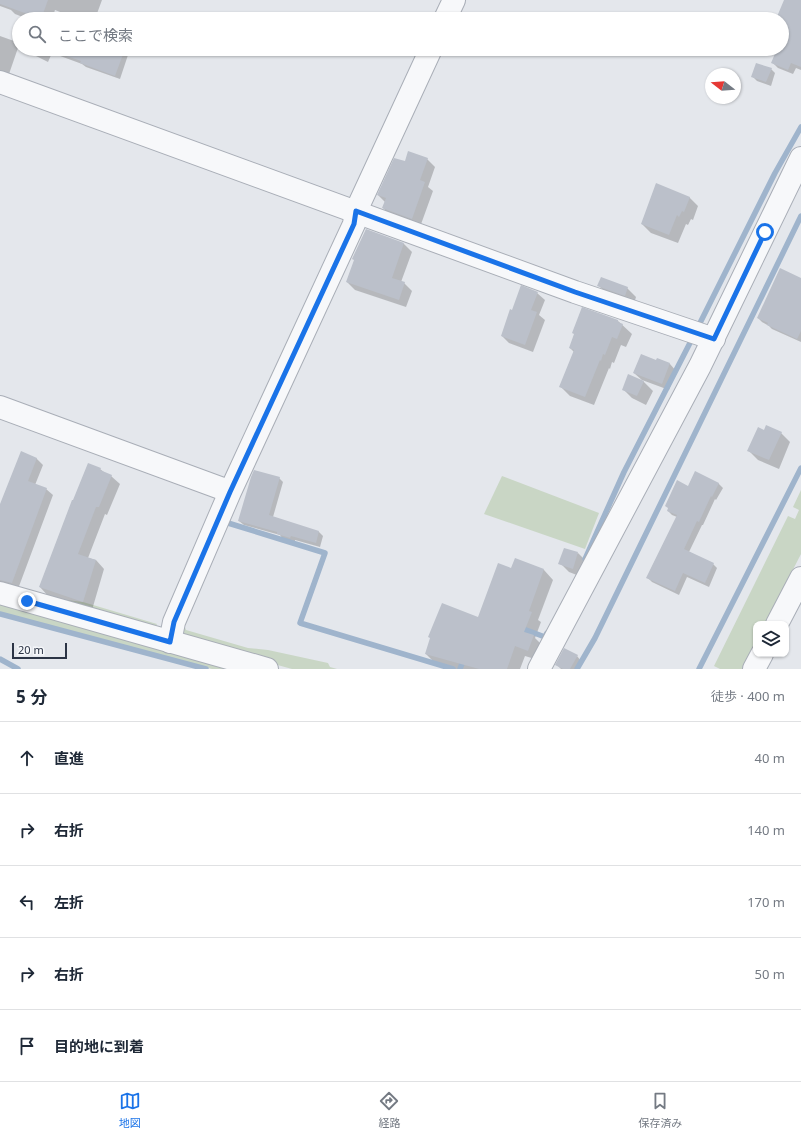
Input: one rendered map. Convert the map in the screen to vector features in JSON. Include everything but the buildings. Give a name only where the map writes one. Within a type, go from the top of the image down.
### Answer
[{"type":"street","points":[[448,12],[454,0]]},
{"type":"street","points":[[170,642],[174,622],[230,492],[354,224],[356,211],[428,56]]},
{"type":"street","points":[[0,82],[575,292],[701,335]]},
{"type":"street","points":[[539,669],[700,366],[701,335],[801,158]]},
{"type":"street","points":[[0,407],[223,489]]},
{"type":"street","points":[[779,621],[801,578]]},
{"type":"street","points":[[0,593],[267,669]]},
{"type":"street","points":[[754,669],[760,657]]},
{"type":"green space","points":[[502,476],[599,513],[585,549],[484,514]]},
{"type":"green space","points":[[801,490],[801,554],[767,621],[753,621],[753,648],[742,669],[720,669],[714,666],[788,516],[795,519],[799,510],[793,507]]},
{"type":"green space","points":[[34,596],[83,602],[157,624],[155,628]]},
{"type":"green space","points":[[0,598],[251,669],[212,669],[0,612]]},
{"type":"green space","points":[[183,622],[186,630],[248,648],[268,650],[328,663],[330,667],[337,669],[292,669],[183,639],[179,630]]},
{"type":"waterway","points":[[697,329],[775,173],[801,127]]},
{"type":"waterway","points":[[577,669],[595,638],[801,216]]},
{"type":"waterway","points":[[585,559],[624,472],[693,337]]},
{"type":"waterway","points":[[699,669],[801,468]]},
{"type":"waterway","points":[[228,523],[325,553],[300,623],[453,669]]},
{"type":"waterway","points":[[0,614],[206,669]]},
{"type":"waterway","points":[[518,627],[545,637],[547,633]]},
{"type":"waterway","points":[[460,669],[464,658]]},
{"type":"waterway","points":[[0,659],[18,669]]},
{"type":"route","points":[[27,601],[170,642],[174,622],[230,492],[354,224],[356,211],[575,292],[714,339],[765,232]]}]
